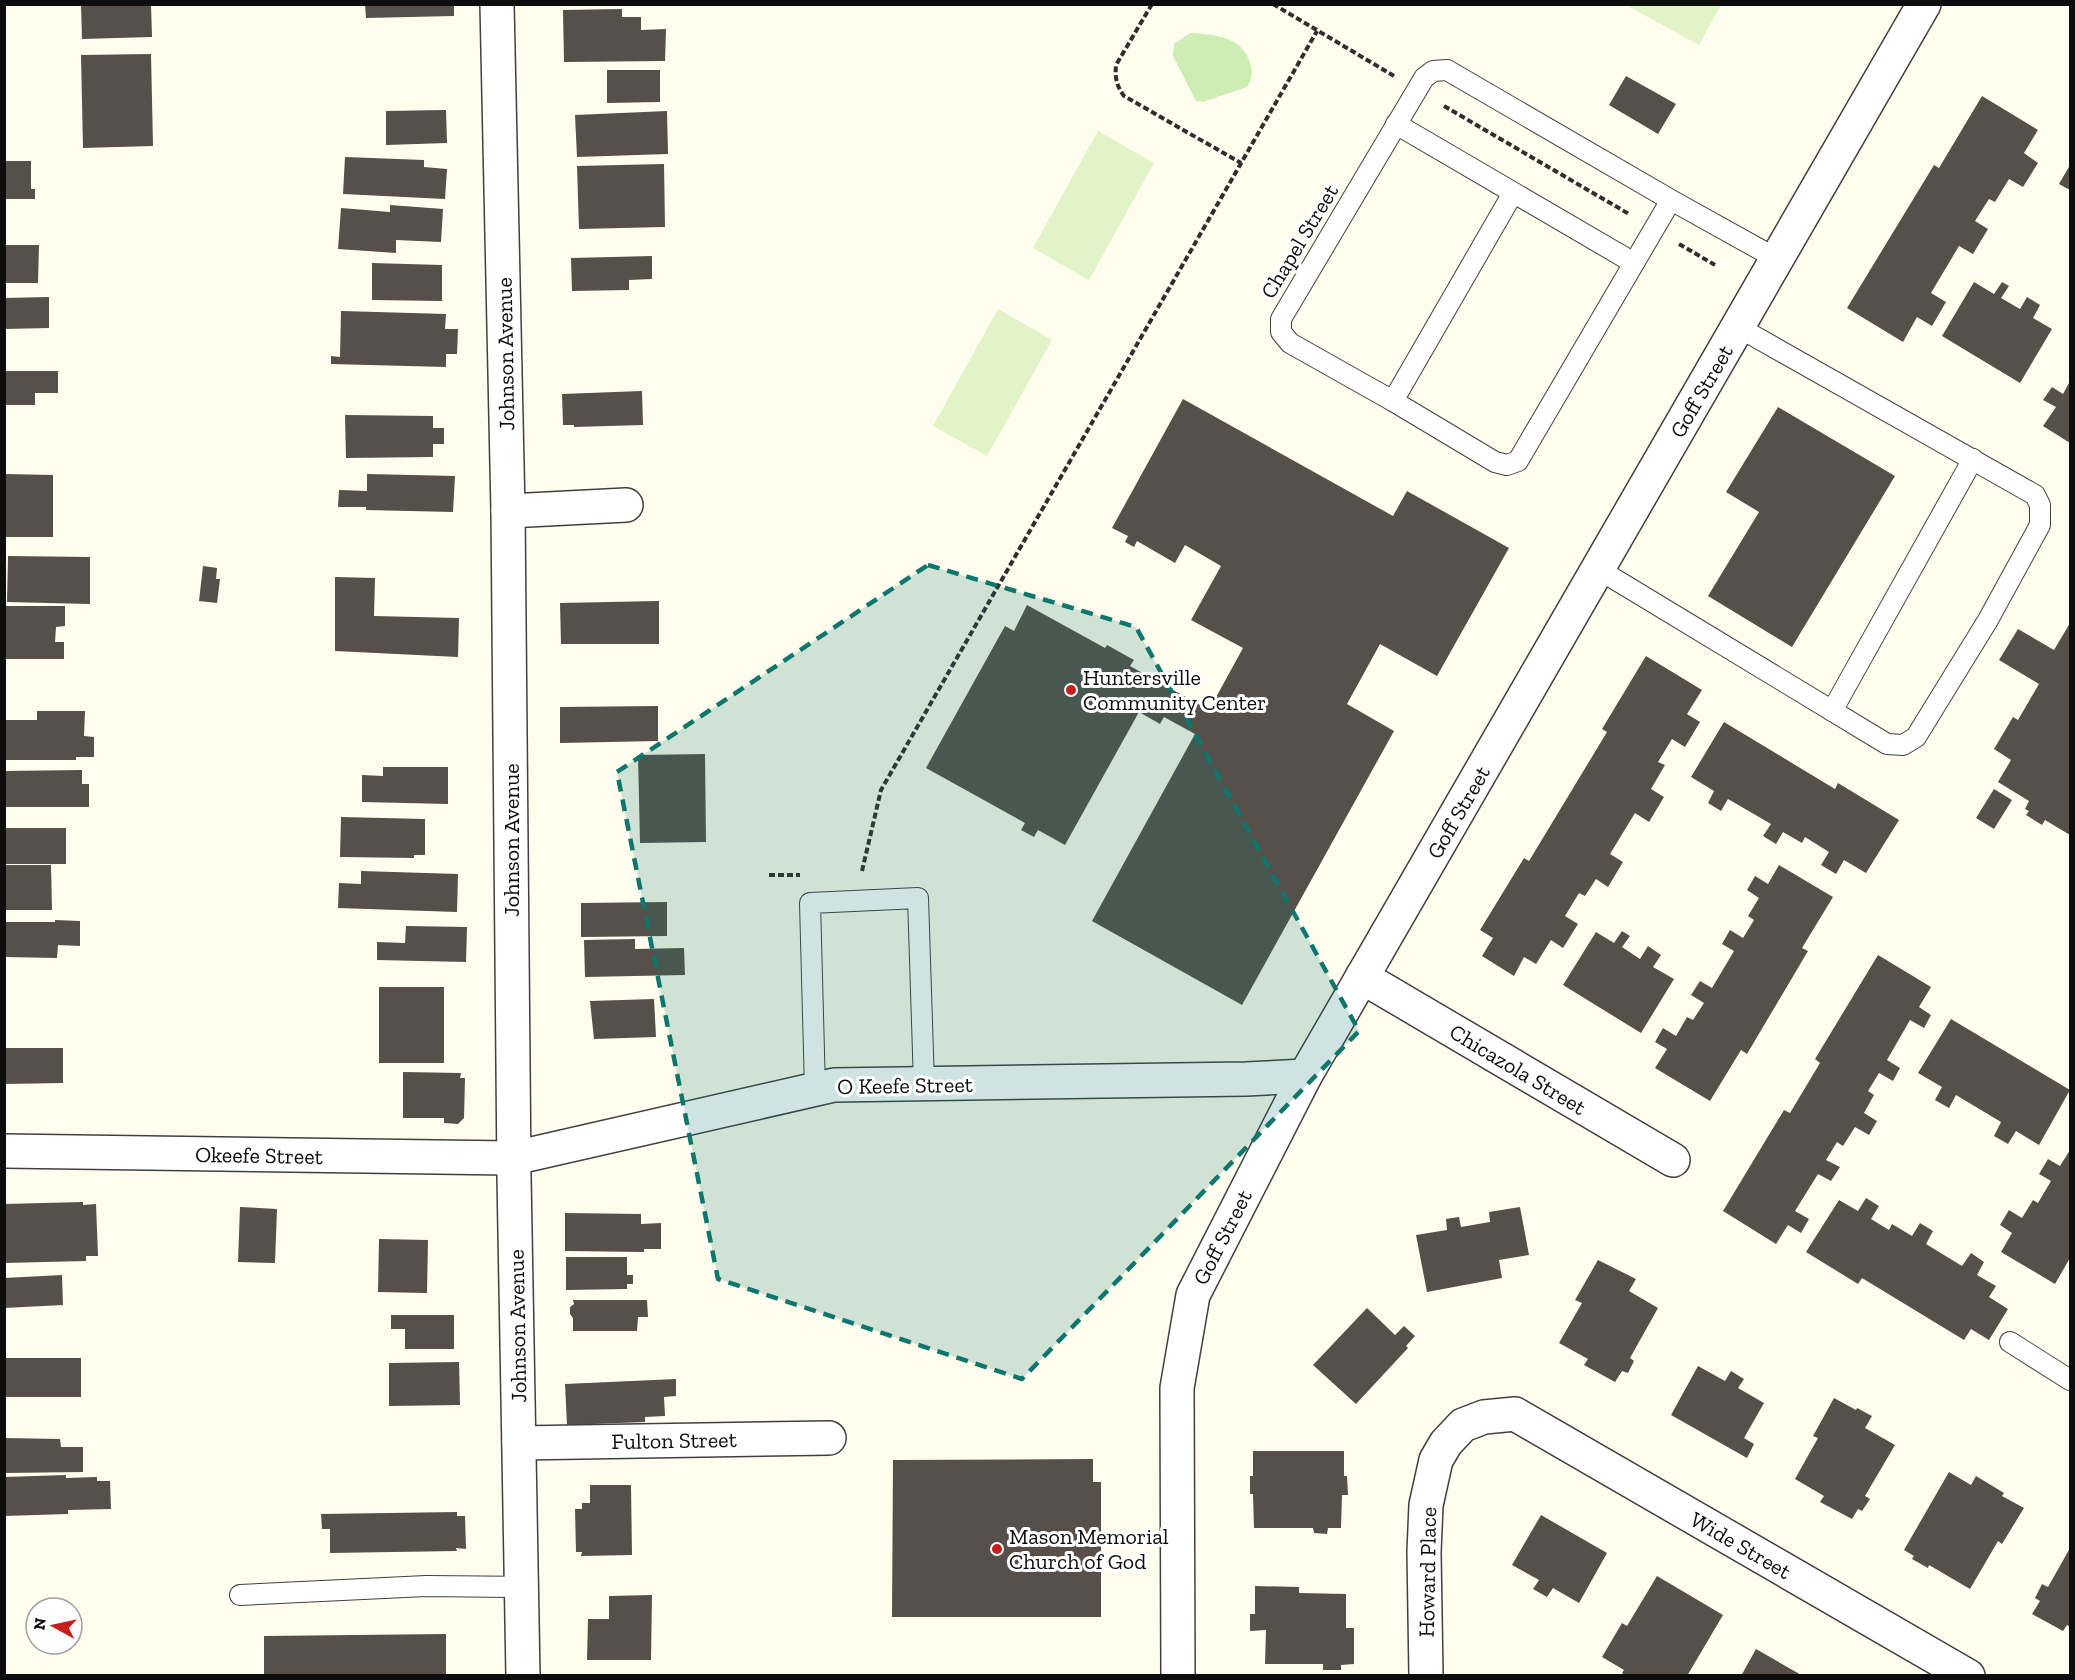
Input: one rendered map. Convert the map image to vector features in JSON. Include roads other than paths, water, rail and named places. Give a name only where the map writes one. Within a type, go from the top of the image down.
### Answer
[{"type":"street","name":"Johnson Avenue","points":[[497,4],[508,511],[514,1158],[523,1676]]},
{"type":"street","name":"Goff Street","points":[[1178,1676],[1177,1388],[1194,1295],[1305,1076],[1924,4]]},
{"type":"street","points":[[508,511],[626,505]]},
{"type":"street","name":"Chicazola Street","points":[[1362,977],[1673,1160]]},
{"type":"street","name":"O Keefe Street","points":[[514,1158],[834,1085],[1305,1076]]},
{"type":"street","name":"Okeefe Street","points":[[4,1151],[514,1158]]},
{"type":"street","name":"Howard Place","points":[[1426,1676],[1426,1505],[1436,1460],[1446,1443],[1463,1425],[1484,1417],[1515,1414]]},
{"type":"street","name":"Wide Street","points":[[1515,1414],[1968,1676]]},
{"type":"street","name":"Fulton Street","points":[[519,1443],[829,1438]]},
{"type":"lane","name":"Chapel Street","points":[[1671,200],[1518,461],[1507,465],[1495,462],[1290,343],[1281,332],[1281,319],[1417,89],[1432,71],[1446,70],[1777,259]]},
{"type":"lane","points":[[1396,124],[1634,263]]},
{"type":"lane","points":[[1393,401],[1513,193]]},
{"type":"lane","points":[[1598,569],[1887,744],[1903,745],[1916,737],[1988,620],[2040,525],[2040,505],[2035,495],[1738,327]]},
{"type":"lane","points":[[1832,711],[1973,459]]},
{"type":"lane","points":[[815,1089],[810,903],[918,898],[924,1083]]},
{"type":"lane","points":[[2010,1342],[2070,1380]]},
{"type":"lane","points":[[240,1595],[426,1586],[522,1587]]},
{"type":"place","name":"Huntersville Community Center","points":[[1071,690]]},
{"type":"place","name":"Mason Memorial Church of God","points":[[997,1549]]}]
